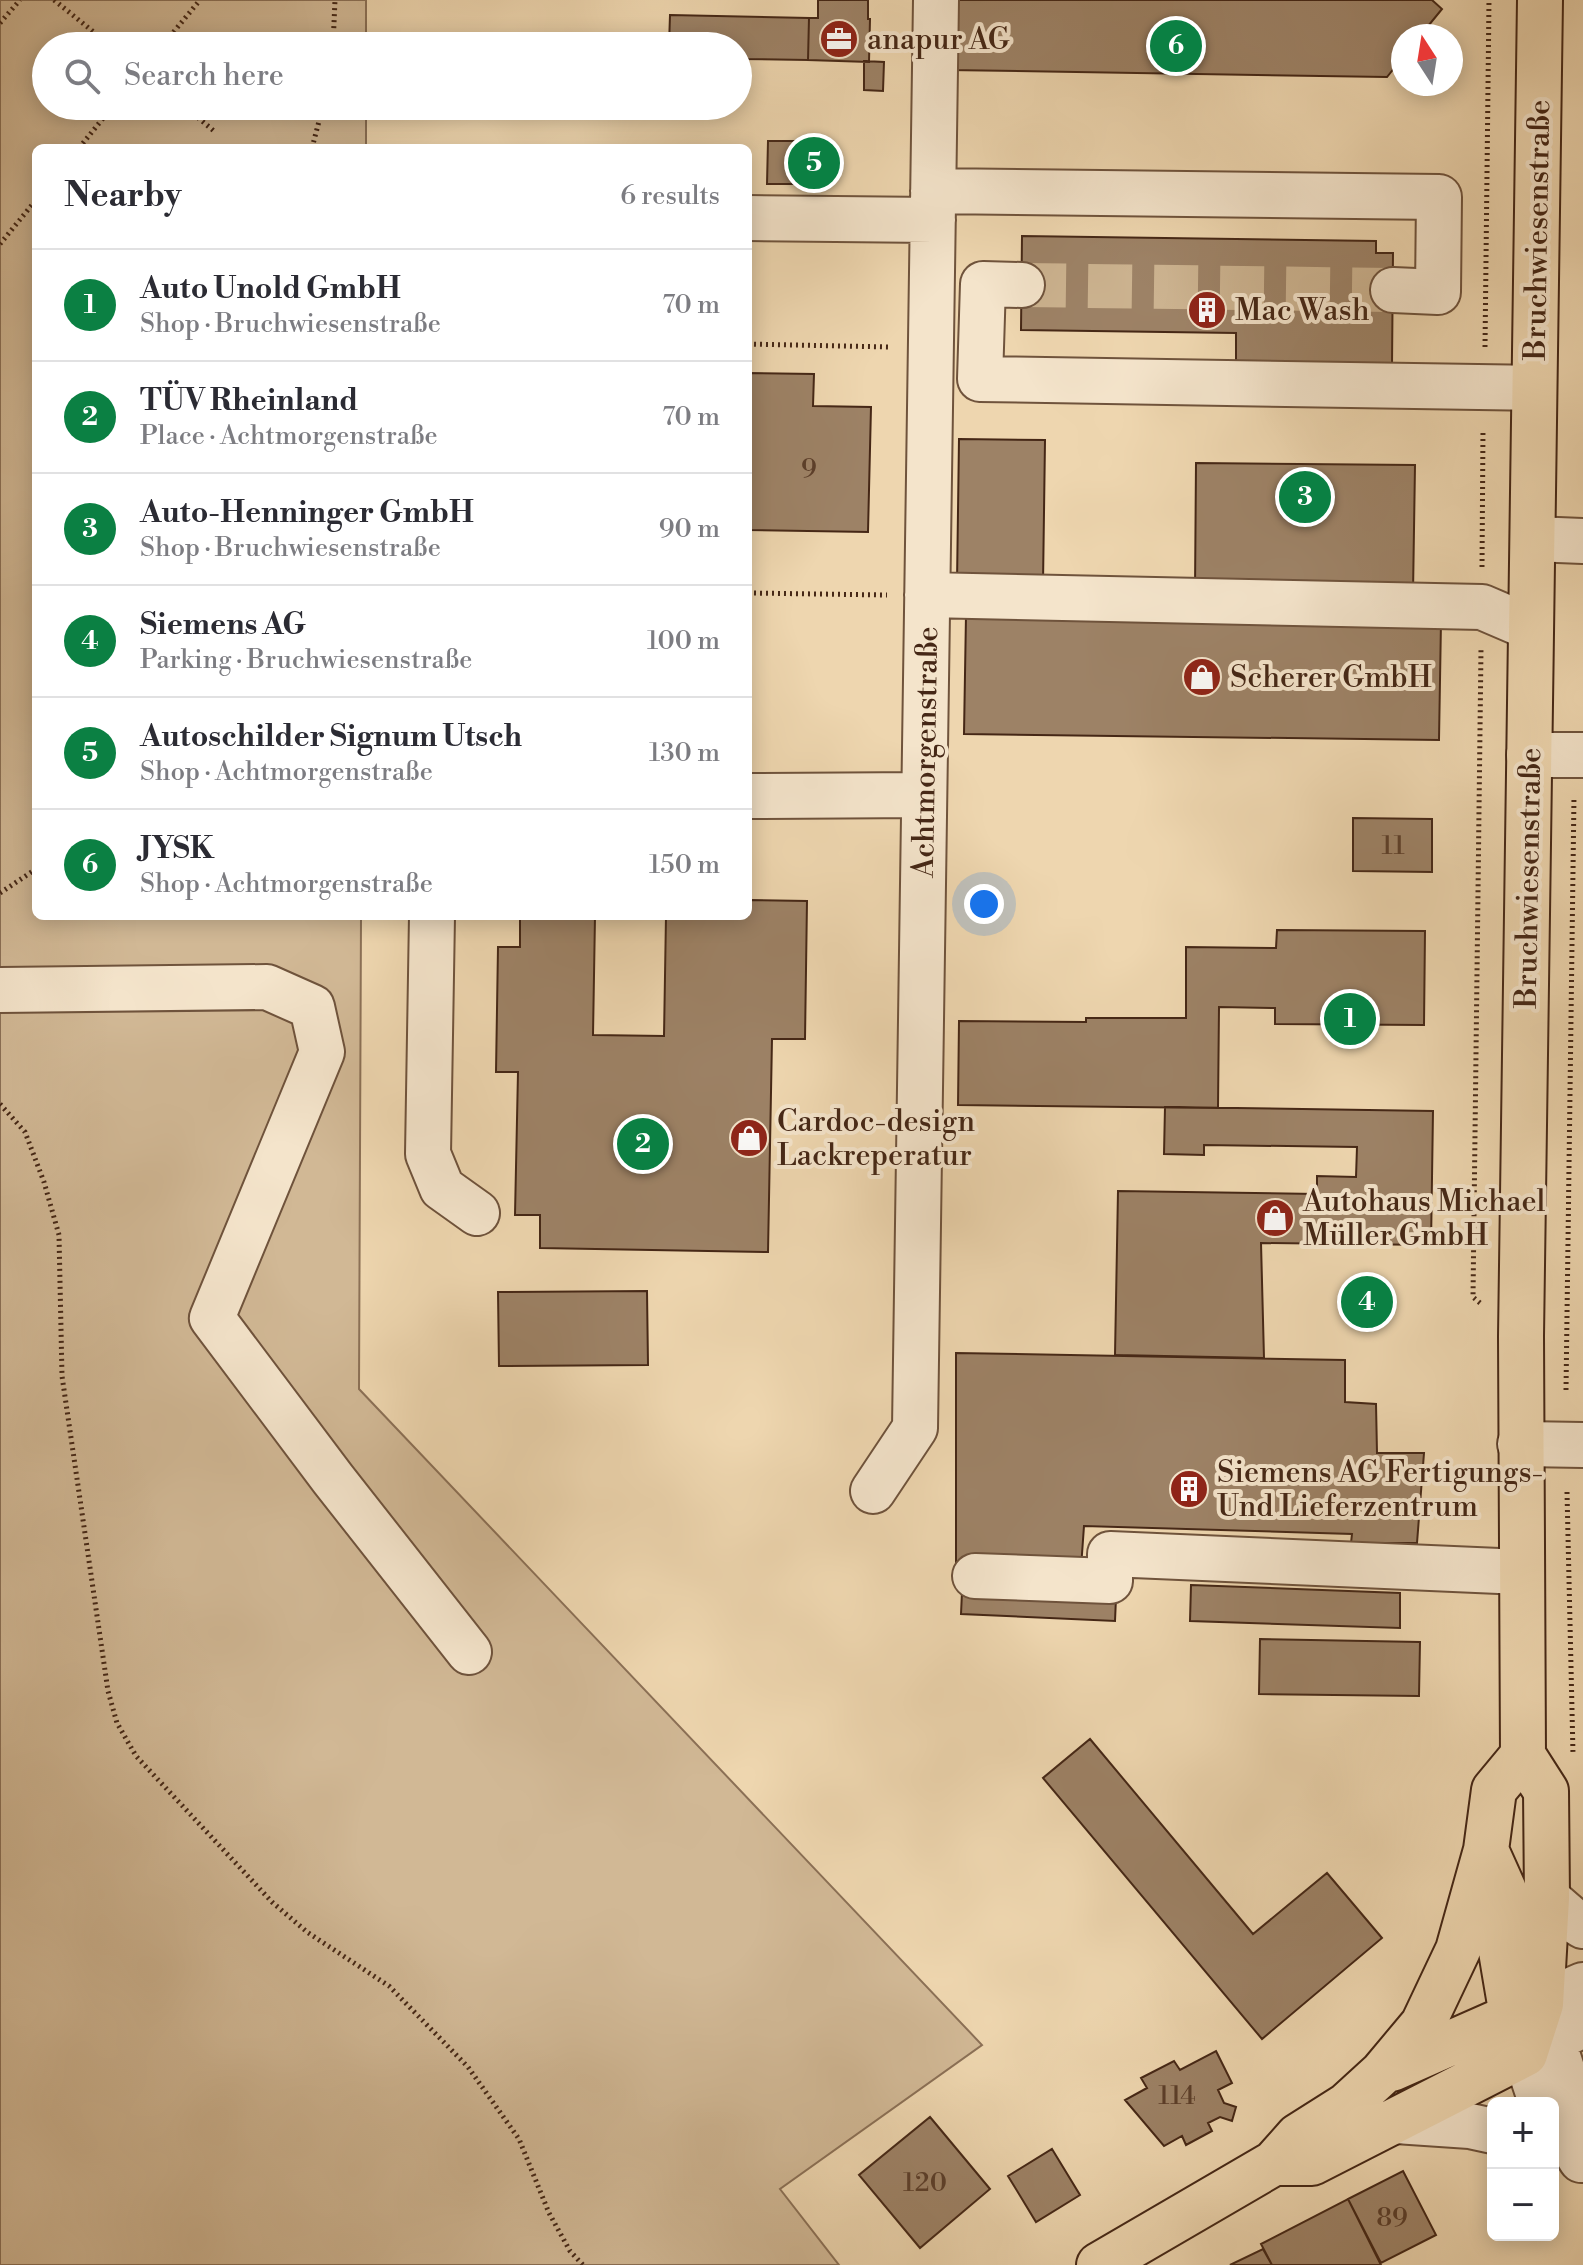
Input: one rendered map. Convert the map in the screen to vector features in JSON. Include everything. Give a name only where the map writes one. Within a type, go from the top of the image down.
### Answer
[{"type":"main road","name":"Bruchwiesenstraße","points":[[1523,1755],[1521,1336],[1540,0]]},
{"type":"main road","points":[[1099,2265],[1274,2163],[1298,2136],[1347,2105],[1382,2073],[1423,2024],[1458,1950],[1486,1850],[1494,1790],[1523,1755],[1546,1791],[1543,2028]]},
{"type":"main road","points":[[1486,1850],[1504,1890],[1501,1951],[1543,2028]]},
{"type":"main road","points":[[1382,2073],[1543,2028]]},
{"type":"main road","points":[[1274,2163],[1312,2163],[1396,2121],[1543,2028]]},
{"type":"street","name":"Achtmorgenstraße","points":[[873,1491],[915,1428],[936,0]]},
{"type":"street","points":[[752,218],[933,206],[1439,197],[1438,292],[1393,290]]},
{"type":"street","points":[[1022,285],[983,284],[980,379],[1534,388]]},
{"type":"street","points":[[1533,539],[1583,541]]},
{"type":"street","points":[[927,595],[1482,607],[1531,628]]},
{"type":"street","points":[[1529,755],[1579,755]]},
{"type":"street","points":[[752,796],[924,795]]},
{"type":"street","points":[[432,920],[428,1154],[442,1188],[477,1213]]},
{"type":"street","points":[[0,990],[267,987],[312,1007],[322,1052],[212,1318],[469,1652]]},
{"type":"street","points":[[1520,1444],[1574,1444]]},
{"type":"street","points":[[975,1576],[1110,1581],[1110,1554],[1522,1572]]},
{"type":"street","points":[[1547,1898],[1583,1926]]},
{"type":"street","points":[[1542,2097],[1537,2090],[1543,2028],[1583,1985]]},
{"type":"street","points":[[1543,2028],[1583,2108]]},
{"type":"street","points":[[1396,2121],[1487,2130]]},
{"type":"street","points":[[1559,2128],[1572,2156]]},
{"type":"path","points":[[0,23],[20,0]]},
{"type":"path","points":[[54,0],[94,32]]},
{"type":"path","points":[[174,32],[200,0]]},
{"type":"path","points":[[334,32],[335,0]]},
{"type":"path","points":[[1489,0],[1473,1297],[1521,1336]]},
{"type":"path","points":[[82,144],[102,120]]},
{"type":"path","points":[[201,120],[214,131]]},
{"type":"path","points":[[313,144],[319,120]]},
{"type":"path","points":[[0,244],[32,205]]},
{"type":"path","points":[[752,344],[931,348]]},
{"type":"path","points":[[752,593],[927,595]]},
{"type":"path","points":[[1574,1764],[1579,755]]},
{"type":"path","points":[[0,893],[32,872]]},
{"type":"path","points":[[0,1104],[25,1132],[59,1235],[62,1376],[108,1691],[117,1723],[136,1756],[272,1902],[307,1932],[389,1986],[468,2067],[519,2139],[549,2213],[570,2251],[583,2265]]},
{"type":"shaded area","points":[[0,0],[366,0],[366,32],[32,32],[32,120],[366,120],[366,144],[32,144],[32,920],[361,920],[359,1389],[982,2045],[780,2189],[839,2265],[0,2265]]},
{"type":"building","name":"anapur AG","points":[[818,0],[868,0],[869,62],[808,60],[809,18],[818,18]]},
{"type":"building","points":[[949,0],[1432,0],[1442,9],[1430,24],[1391,24],[1391,72],[1387,77],[948,70]]},
{"type":"building","points":[[670,15],[809,18],[808,60],[752,59],[752,32],[669,32]]},
{"type":"building","points":[[864,61],[884,62],[883,91],[864,90]]},
{"type":"building","points":[[768,141],[799,141],[798,184],[767,184]]},
{"type":"building","points":[[799,141],[829,141],[829,184],[798,184]]},
{"type":"building","name":"Mac Wash","points":[[1022,236],[1376,241],[1376,253],[1393,253],[1392,365],[1236,363],[1236,333],[1021,330]]},
{"type":"building","points":[[752,373],[814,374],[813,406],[871,407],[868,532],[752,530]]},
{"type":"building","points":[[959,439],[1045,440],[1043,584],[957,583]]},
{"type":"building","points":[[1196,463],[1415,465],[1413,593],[1195,591]]},
{"type":"building","name":"Scherer GmbH","points":[[966,615],[1441,621],[1439,740],[964,734]]},
{"type":"building","points":[[1353,818],[1432,819],[1432,872],[1353,871]]},
{"type":"building","points":[[752,900],[807,901],[805,1039],[772,1039],[768,1252],[540,1248],[540,1215],[515,1215],[518,1072],[496,1072],[498,947],[520,947],[520,920],[595,920],[593,1035],[664,1036],[666,920],[752,920]]},
{"type":"building","points":[[1277,930],[1425,931],[1424,1025],[1275,1024],[1275,1008],[1219,1007],[1218,1108],[958,1105],[959,1021],[1086,1022],[1086,1018],[1186,1018],[1186,947],[1276,948]]},
{"type":"building","name":"Autohaus Michael Müller GmbH","points":[[1165,1107],[1433,1111],[1431,1245],[1261,1243],[1264,1358],[1115,1355],[1118,1191],[1317,1194],[1317,1176],[1356,1177],[1357,1147],[1204,1145],[1204,1155],[1164,1154]]},
{"type":"building","points":[[647,1291],[648,1365],[499,1366],[498,1292]]},
{"type":"building","name":"Siemens AG Fertigungs- Und Lieferzentrum","points":[[956,1353],[1345,1360],[1345,1402],[1376,1404],[1377,1453],[1424,1453],[1417,1543],[1351,1543],[1352,1534],[1084,1526],[1081,1568],[956,1567]]},
{"type":"building","points":[[1191,1585],[1400,1593],[1400,1628],[1190,1621]]},
{"type":"building","points":[[962,1592],[1116,1598],[1115,1621],[961,1614]]},
{"type":"building","points":[[1260,1639],[1420,1642],[1419,1696],[1259,1694]]},
{"type":"building","points":[[1090,1739],[1253,1934],[1327,1873],[1382,1938],[1262,2039],[1043,1778]]},
{"type":"building","points":[[1216,2051],[1232,2083],[1218,2090],[1224,2103],[1236,2107],[1232,2121],[1220,2117],[1208,2123],[1212,2131],[1186,2145],[1182,2136],[1164,2146],[1125,2100],[1147,2088],[1141,2078],[1174,2061],[1180,2070]]},
{"type":"building","points":[[930,2117],[990,2189],[920,2248],[859,2175]]},
{"type":"building","points":[[1052,2149],[1080,2195],[1036,2222],[1008,2176]]},
{"type":"building","points":[[1403,2171],[1436,2235],[1381,2263],[1348,2199]]},
{"type":"building","points":[[1348,2199],[1381,2265],[1272,2265],[1261,2244]]},
{"type":"building","points":[[1263,2249],[1272,2265],[1230,2265]]},
{"type":"tunnel","points":[[1022,285],[1393,290]]},
{"type":"place","name":"anapur AG","points":[[839,39]]},
{"type":"place","name":"JYSK","points":[[1176,46]]},
{"type":"place","name":"Autoschilder Signum Utsch","points":[[814,163]]},
{"type":"place","name":"Mac Wash","points":[[1207,310]]},
{"type":"place","name":"Auto-Henninger GmbH","points":[[1305,497]]},
{"type":"place","name":"Scherer GmbH","points":[[1202,677]]},
{"type":"place","name":"Auto Unold GmbH","points":[[1350,1019]]},
{"type":"place","name":"Cardoc-design Lackreperatur","points":[[749,1138]]},
{"type":"place","name":"TÜV Rheinland","points":[[643,1144]]},
{"type":"place","name":"Autohaus Michael Müller GmbH","points":[[1275,1218]]},
{"type":"place","name":"Siemens AG","points":[[1367,1302]]},
{"type":"place","name":"Siemens AG Fertigungs- Und Lieferzentrum","points":[[1189,1489]]}]
